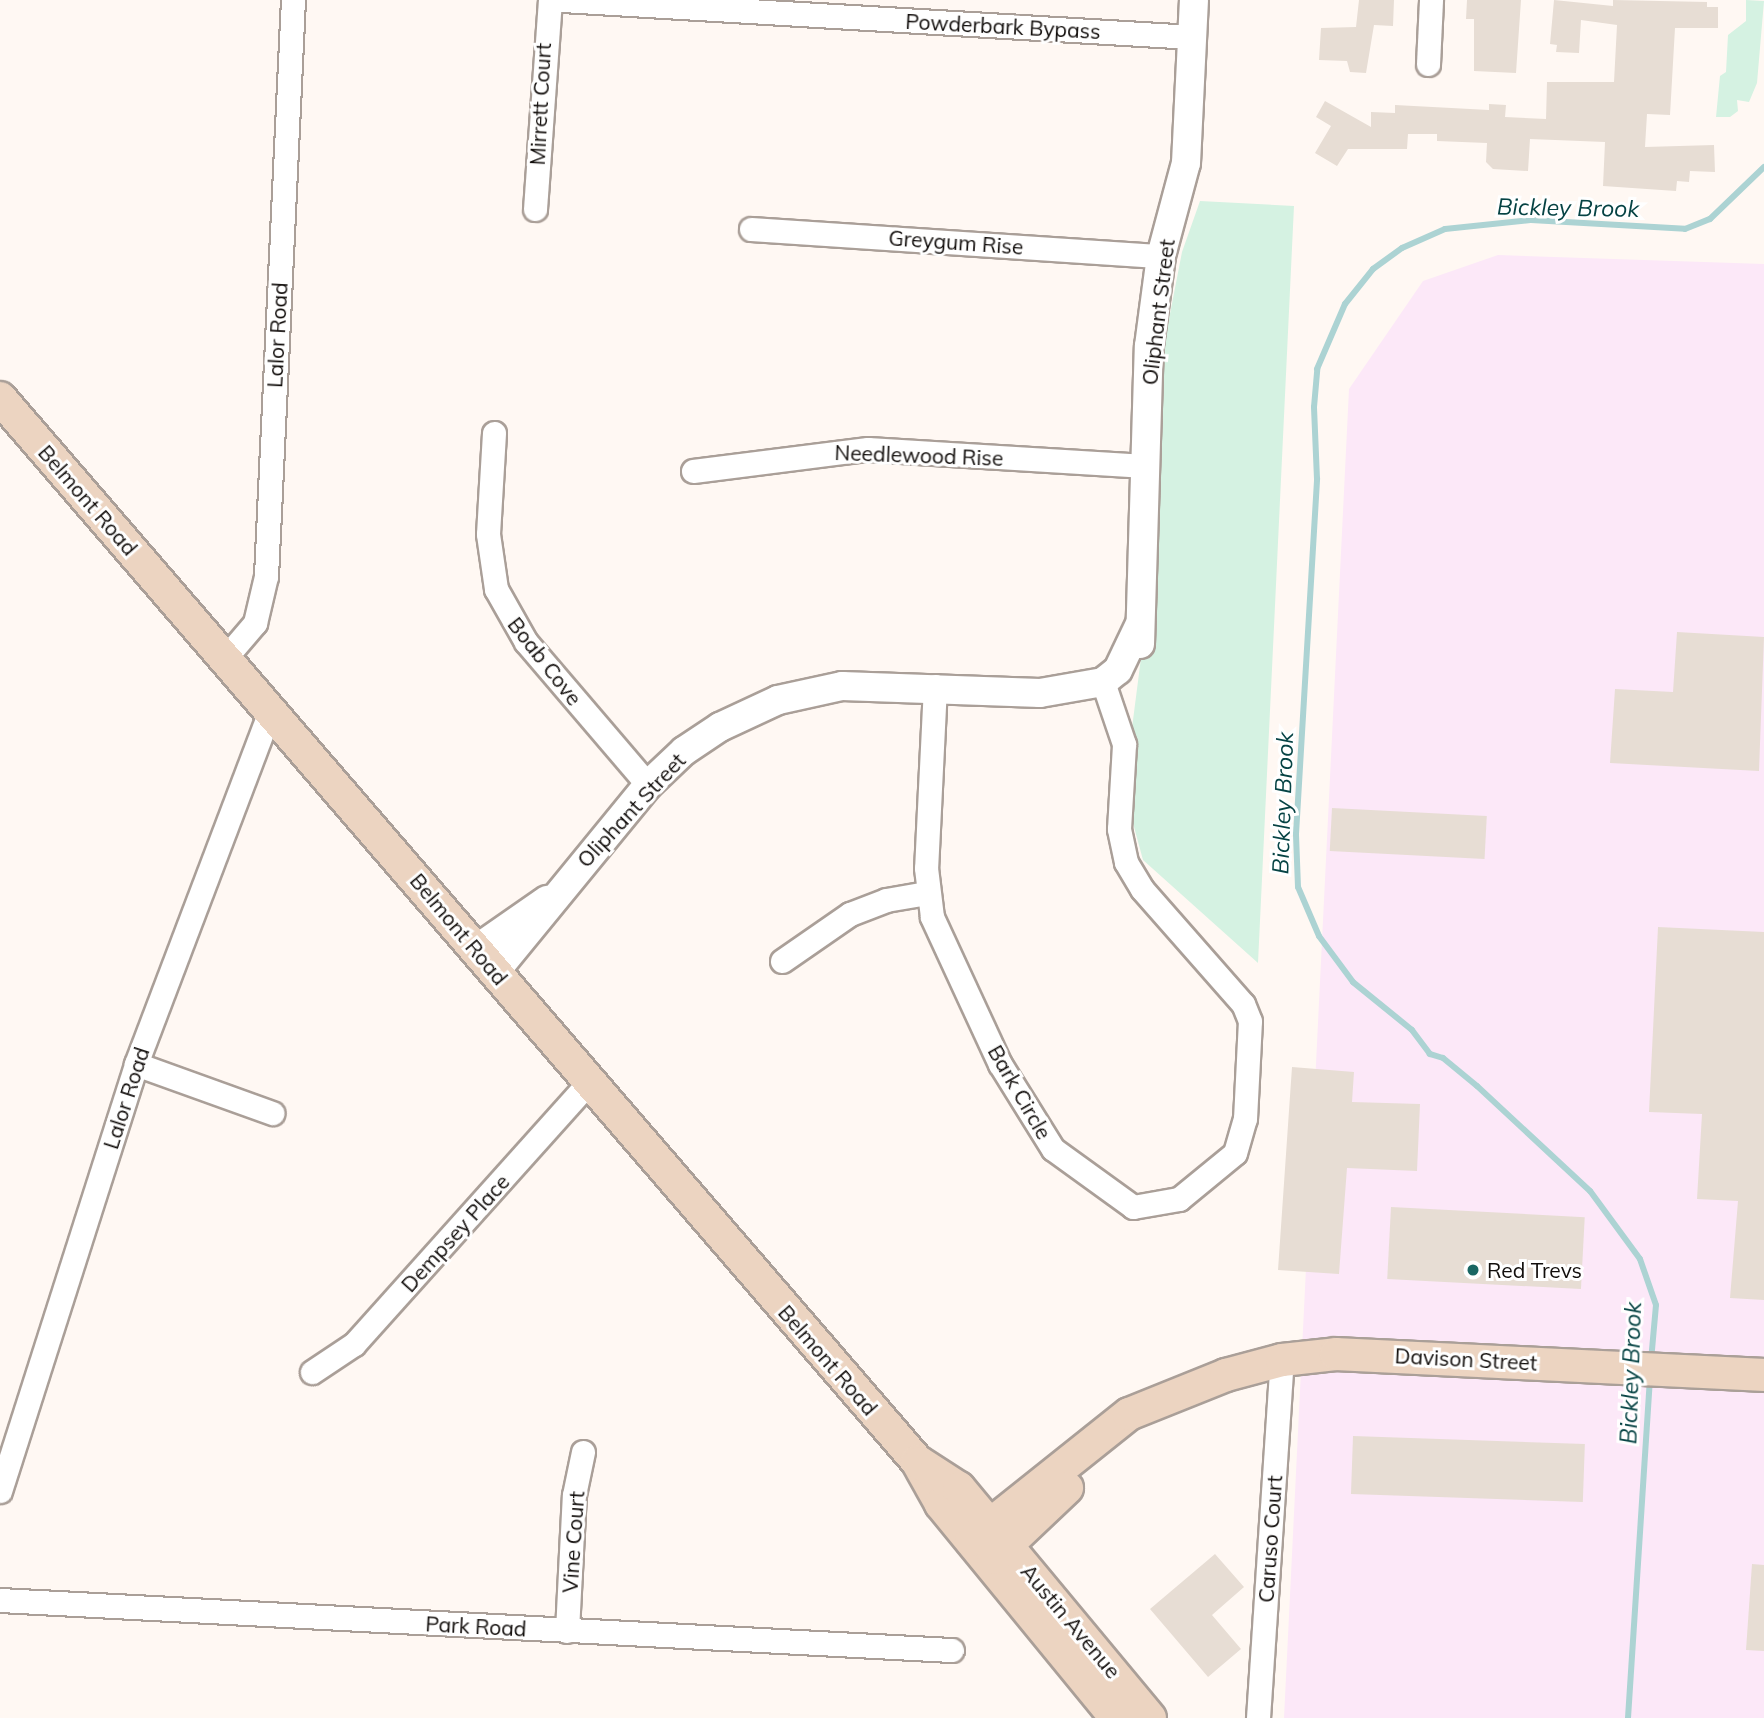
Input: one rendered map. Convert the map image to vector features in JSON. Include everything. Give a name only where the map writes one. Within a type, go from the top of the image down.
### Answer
[{"type":"main road","name":"Belmont Road","points":[[0,398],[226,657],[588,1083],[917,1461],[959,1488],[990,1542]]},
{"type":"main road","name":"Davison Street","points":[[990,1542],[1175,1398],[1226,1376],[1282,1360],[1336,1354],[1764,1375]]},
{"type":"main road","name":"Austin Avenue","points":[[990,1542],[1116,1718]]},
{"type":"main road","name":"Austin Avenue","points":[[990,1542],[1150,1718]]},
{"type":"street","name":"Lalor Road","points":[[226,657],[255,623],[266,576],[293,0]]},
{"type":"street","name":"Mirrett Court","points":[[535,209],[550,0]]},
{"type":"street","name":"Powderbark Bypass","points":[[562,0],[1192,37]]},
{"type":"street","name":"Oliphant Street","points":[[485,961],[555,895],[648,786],[684,751],[720,727],[778,700],[842,686],[935,687],[1040,693],[1082,705],[1134,676],[1142,658],[1139,626],[1149,346],[1160,256],[1186,163],[1194,0]]},
{"type":"street","points":[[1429,64],[1431,0]]},
{"type":"street","name":"Greygum Rise","points":[[751,229],[1160,256]]},
{"type":"street","name":"Boab Cove","points":[[494,433],[488,534],[496,589],[526,642],[648,786]]},
{"type":"street","name":"Needlewood Rise","points":[[693,471],[868,449],[1145,466]]},
{"type":"street","name":"Bark Circle","points":[[935,687],[927,893],[932,917],[1000,1064],[1053,1149],[1133,1207],[1179,1199],[1235,1153],[1245,1119],[1250,1021],[1242,1004],[1142,889],[1126,862],[1119,830],[1125,744],[1107,690]]},
{"type":"street","name":"Lalor Road","points":[[0,1490],[136,1064],[270,711]]},
{"type":"street","points":[[782,961],[850,914],[886,900],[927,893]]},
{"type":"street","points":[[136,1064],[272,1113]]},
{"type":"street","name":"Dempsey Place","points":[[312,1372],[354,1344],[588,1083]]},
{"type":"street","name":"Caruso Court","points":[[1258,1718],[1282,1360]]},
{"type":"street","name":"Vine Court","points":[[567,1631],[574,1495],[583,1452]]},
{"type":"street","name":"Park Road","points":[[0,1600],[952,1650]]},
{"type":"shaded area","points":[[1498,255],[1764,264],[1764,1718],[1284,1718],[1349,389],[1423,281]]},
{"type":"green space","points":[[1746,0],[1764,1],[1757,83],[1749,102],[1737,100],[1738,111],[1730,117],[1716,117],[1720,76],[1726,72],[1728,35],[1746,21]]},
{"type":"green space","points":[[1200,201],[1294,206],[1258,963],[1143,860],[1124,790],[1154,557],[1161,360],[1182,252]]},
{"type":"building","points":[[1359,0],[1394,0],[1393,26],[1374,25],[1366,73],[1350,72],[1347,61],[1319,60],[1321,28],[1356,27]]},
{"type":"building","points":[[1467,0],[1521,0],[1516,73],[1474,71],[1474,19],[1466,19]]},
{"type":"building","points":[[1554,0],[1613,6],[1613,0],[1707,2],[1707,7],[1718,7],[1718,28],[1675,28],[1670,115],[1647,114],[1645,147],[1714,145],[1715,172],[1690,171],[1689,182],[1677,181],[1676,191],[1603,186],[1605,142],[1530,139],[1528,171],[1493,169],[1486,162],[1487,143],[1437,141],[1437,134],[1408,134],[1407,149],[1348,149],[1337,166],[1315,153],[1331,126],[1316,117],[1325,101],[1371,127],[1371,112],[1395,113],[1395,105],[1489,110],[1489,104],[1506,105],[1505,117],[1546,119],[1547,82],[1614,82],[1617,25],[1581,20],[1579,53],[1556,52],[1557,45],[1550,44]]},
{"type":"building","points":[[1677,632],[1764,637],[1759,771],[1610,763],[1615,689],[1673,692]]},
{"type":"building","points":[[1332,808],[1487,816],[1485,859],[1330,851]]},
{"type":"building","points":[[1658,927],[1764,932],[1764,1300],[1730,1298],[1738,1201],[1697,1199],[1702,1114],[1649,1112]]},
{"type":"building","points":[[1292,1067],[1354,1072],[1352,1102],[1420,1104],[1417,1171],[1347,1168],[1339,1274],[1278,1270]]},
{"type":"building","points":[[1391,1207],[1585,1217],[1581,1289],[1387,1279]]},
{"type":"building","points":[[1353,1436],[1585,1444],[1583,1502],[1351,1494]]},
{"type":"building","points":[[1215,1554],[1244,1587],[1212,1615],[1241,1649],[1208,1677],[1150,1609]]},
{"type":"building","points":[[1752,1564],[1764,1565],[1764,1651],[1746,1650]]},
{"type":"waterway","name":"Bickley Brook","points":[[1651,1361],[1656,1305],[1640,1259],[1590,1191],[1477,1086],[1443,1058],[1430,1054],[1412,1030],[1353,982],[1319,936],[1298,887],[1296,834],[1317,479],[1314,407],[1317,369],[1345,304],[1373,269],[1402,248],[1445,229],[1531,220],[1685,229],[1710,219],[1764,167]]},
{"type":"waterway","name":"Bickley Brook","points":[[1628,1718],[1650,1379]]},
{"type":"place","name":"Red Trevs","points":[[1473,1270]]}]
